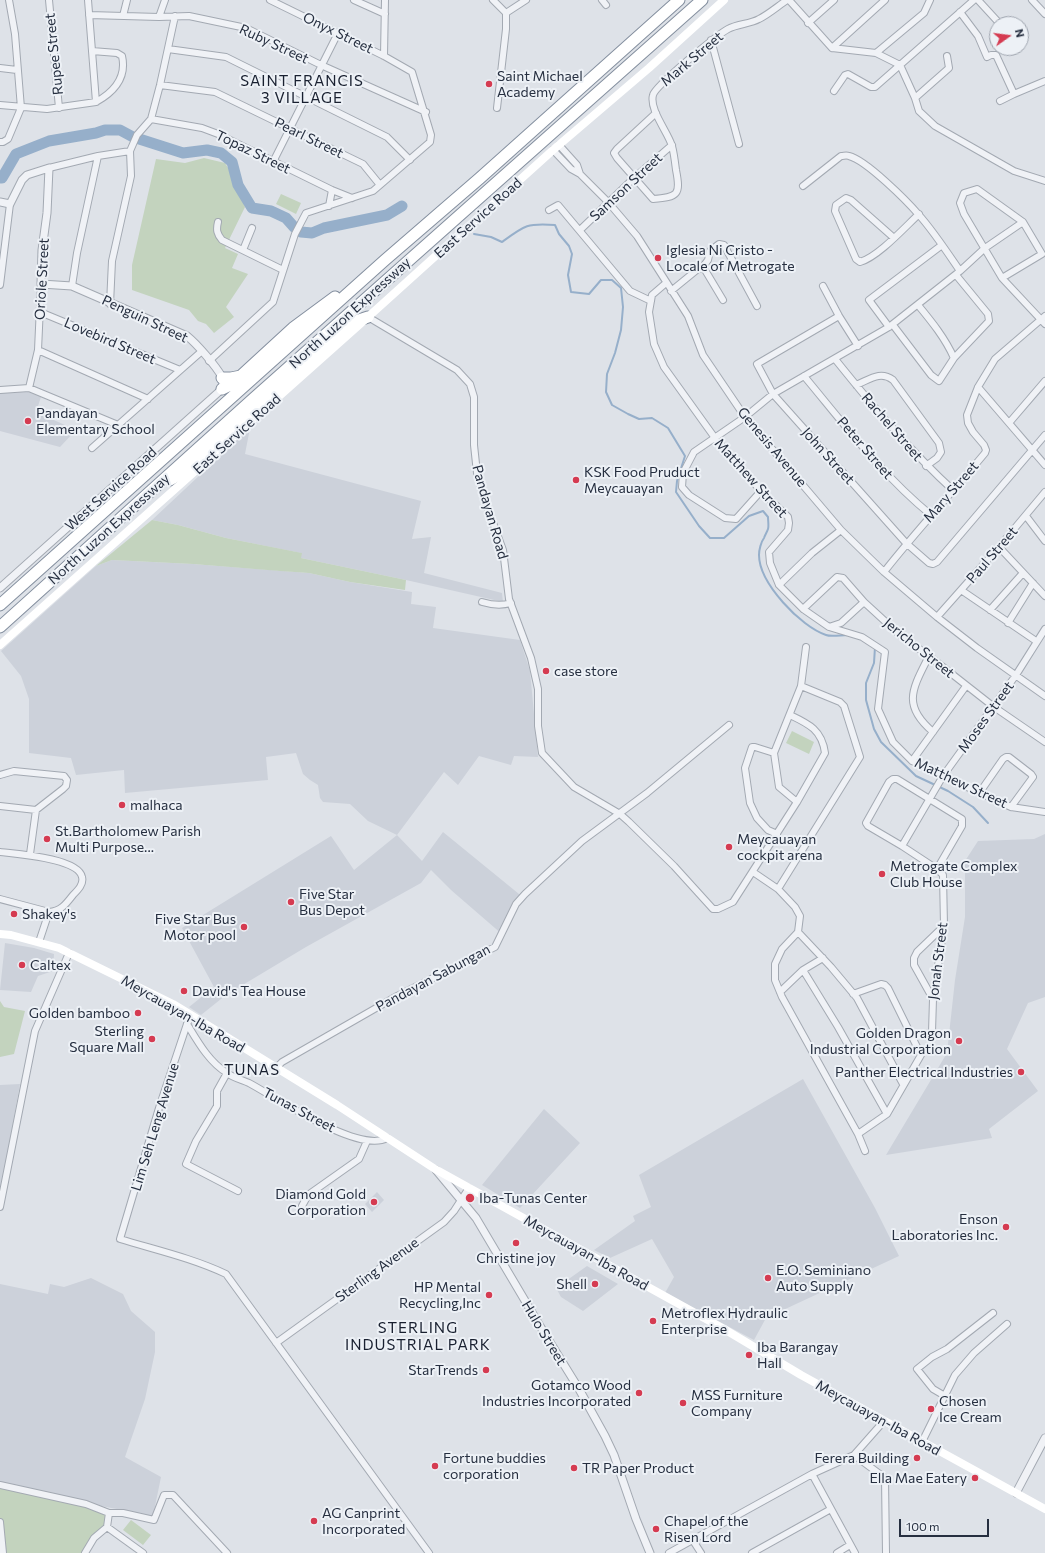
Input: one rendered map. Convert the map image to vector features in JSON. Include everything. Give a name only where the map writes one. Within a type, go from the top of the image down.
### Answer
[{"type":"highway","name":"North Luzon Expressway","points":[[0,605],[385,260],[480,178],[679,0]]},
{"type":"highway","name":"North Luzon Expressway","points":[[0,627],[147,494],[702,0]]},
{"type":"highway","points":[[222,389],[232,384],[293,328],[385,260]]},
{"type":"highway","points":[[147,494],[187,470],[348,327],[356,321],[368,317]]},
{"type":"highway","points":[[222,378],[231,378],[241,375]]},
{"type":"main road","name":"East Service Road","points":[[0,645],[556,148],[649,68],[724,0]]},
{"type":"main road","name":"Meycauayan-Iba Road","points":[[0,934],[11,935],[39,942],[69,953],[173,1004],[435,1169],[671,1300],[884,1421],[1045,1509]]},
{"type":"street","points":[[0,142],[8,139],[21,108],[15,34],[9,0]]},
{"type":"street","name":"Rupee Street","points":[[49,0],[59,108]]},
{"type":"street","points":[[88,0],[96,102]]},
{"type":"street","points":[[123,16],[127,0]]},
{"type":"street","points":[[159,17],[165,0]]},
{"type":"street","name":"Onyx Street","points":[[270,0],[338,32],[412,72],[426,112],[431,135],[430,142],[410,160]]},
{"type":"street","points":[[354,0],[385,14]]},
{"type":"street","points":[[384,56],[385,0]]},
{"type":"street","points":[[493,0],[506,13],[506,29],[497,108]]},
{"type":"street","points":[[506,13],[526,0]]},
{"type":"street","points":[[788,0],[832,48],[876,53],[900,65],[915,98],[919,111],[935,126],[1014,170],[1045,181]]},
{"type":"street","name":"Mark Street","points":[[634,178],[653,199],[670,198],[676,194],[680,186],[672,145],[656,113],[652,100],[653,94],[665,80],[711,40],[729,28],[759,19],[788,0]]},
{"type":"street","points":[[808,23],[834,0]]},
{"type":"street","points":[[832,48],[885,0]]},
{"type":"street","points":[[876,53],[924,13],[930,0]]},
{"type":"street","points":[[834,91],[845,75],[848,74],[871,87],[875,87],[974,0]]},
{"type":"street","points":[[978,0],[993,16]]},
{"type":"street","points":[[1032,0],[1045,14]]},
{"type":"street","points":[[960,12],[978,36],[987,57],[996,55],[1014,94]]},
{"type":"street","name":"Ruby Street","points":[[90,15],[159,17],[189,16],[246,28],[321,65],[426,112]]},
{"type":"street","points":[[110,304],[112,261],[132,176],[130,151],[137,135],[151,119],[175,16]]},
{"type":"street","points":[[273,162],[291,129],[338,32]]},
{"type":"street","points":[[711,40],[739,144]]},
{"type":"street","points":[[168,49],[226,57],[387,137],[410,160],[373,191],[306,213],[299,225],[273,302],[209,360]]},
{"type":"street","points":[[0,105],[21,108],[59,108],[96,102],[108,95],[120,80],[123,72],[122,56],[117,53],[92,51]]},
{"type":"street","points":[[915,98],[950,68],[948,56]]},
{"type":"street","points":[[0,68],[17,70]]},
{"type":"street","points":[[1000,101],[1045,81]]},
{"type":"street","name":"Pearl Street","points":[[160,85],[215,92],[363,164],[380,185]]},
{"type":"street","points":[[634,178],[614,153],[656,113]]},
{"type":"street","name":"Topaz Street","points":[[151,119],[202,128],[218,134],[273,162],[352,198]]},
{"type":"street","name":"Samson Street","points":[[580,230],[608,202],[672,145]]},
{"type":"street","name":"Genesis Avenue","points":[[556,148],[571,169],[580,174],[608,202],[637,236],[688,316],[702,355],[745,417],[841,530],[884,572],[937,617],[1045,696]]},
{"type":"street","points":[[0,285],[10,204],[22,180],[27,175],[49,168],[98,156],[130,151]]},
{"type":"street","points":[[803,186],[841,156],[847,155],[853,157],[876,173],[918,214],[942,245],[958,273],[990,318],[989,321],[954,358],[938,381],[931,375],[869,300],[942,245]]},
{"type":"street","points":[[72,286],[77,253],[98,156]]},
{"type":"street","name":"Oriole Street","points":[[29,388],[38,350],[42,250],[47,213],[49,168]]},
{"type":"street","points":[[1002,278],[1042,254],[1023,222],[977,189],[964,193],[960,203],[964,214],[1002,278],[1044,319]]},
{"type":"street","points":[[330,206],[332,190]]},
{"type":"street","points":[[894,238],[851,200],[846,198],[836,205],[835,211],[856,258],[860,262],[866,260],[894,238],[918,214]]},
{"type":"street","points":[[0,202],[10,204]]},
{"type":"street","points":[[549,210],[558,205],[630,291],[651,301],[652,295],[666,283]]},
{"type":"street","points":[[218,222],[218,235],[222,240],[283,270]]},
{"type":"street","points":[[761,491],[736,519],[725,518],[682,487],[683,474],[694,452],[745,417],[773,394],[891,326],[958,273],[985,248],[1023,222]]},
{"type":"street","points":[[243,250],[252,228]]},
{"type":"street","points":[[671,291],[698,269],[702,268],[708,260],[710,251],[719,244],[724,244],[757,306]]},
{"type":"street","points":[[702,268],[705,270],[724,300]]},
{"type":"street","name":"Penguin Street","points":[[41,284],[72,286],[110,304],[187,336],[202,351],[222,378]]},
{"type":"street","points":[[823,286],[839,316],[858,346]]},
{"type":"street","name":"Matthew Street","points":[[651,301],[650,312],[654,344],[664,367],[715,438],[761,491],[788,517],[790,523],[788,530],[770,552],[770,563],[779,584],[803,609],[829,627],[862,637],[885,652],[878,709],[893,742],[912,761],[942,779],[980,792],[1011,807],[1045,812]]},
{"type":"street","points":[[918,305],[942,334],[954,358]]},
{"type":"street","name":"Lovebird Street","points":[[40,312],[180,370]]},
{"type":"street","name":"John Street","points":[[839,316],[757,364],[773,394],[906,543],[929,563],[933,564],[937,562],[1033,451],[1045,435]]},
{"type":"street","name":"Pandayan Road","points":[[368,317],[456,370],[470,384],[474,397],[474,445],[477,473],[484,498],[503,550],[511,603],[531,658],[538,689],[538,726],[542,753],[574,787],[620,814]]},
{"type":"street","name":"Mary Street","points":[[884,572],[906,543],[954,491],[985,453],[986,450],[984,445],[972,432],[967,416],[978,387],[995,359],[1044,319]]},
{"type":"street","points":[[38,350],[148,398]]},
{"type":"street","points":[[92,448],[202,351]]},
{"type":"street","name":"Rachel Street","points":[[835,359],[926,466],[954,491]]},
{"type":"street","points":[[856,385],[882,374],[893,380],[939,443],[941,452],[937,458],[926,466]]},
{"type":"street","name":"Peter Street","points":[[804,376],[876,463],[909,497],[931,515]]},
{"type":"street","points":[[222,378],[222,389]]},
{"type":"street","points":[[1009,423],[1045,381]]},
{"type":"street","points":[[978,387],[1045,465]]},
{"type":"street","points":[[0,390],[29,388],[118,425]]},
{"type":"street","name":"West Service Road","points":[[0,588],[222,389]]},
{"type":"street","name":"Paul Street","points":[[937,617],[1026,516],[1045,492]]},
{"type":"street","points":[[1026,516],[1045,541]]},
{"type":"street","points":[[779,584],[812,553],[841,530]]},
{"type":"street","points":[[999,547],[1045,596]]},
{"type":"street","points":[[990,610],[1023,573]]},
{"type":"street","name":"Jericho Street","points":[[803,609],[837,577],[843,578],[864,602],[900,635],[930,656],[994,707],[1045,742]]},
{"type":"street","points":[[1008,623],[1033,583]]},
{"type":"street","points":[[961,590],[1036,641]]},
{"type":"street","points":[[482,602],[492,605],[504,605],[511,603]]},
{"type":"street","points":[[829,627],[841,623],[864,602]]},
{"type":"street","name":"Moses Street","points":[[902,846],[942,779],[1016,675],[1036,641],[1045,629]]},
{"type":"street","points":[[797,802],[779,787],[774,753],[801,686],[806,647]]},
{"type":"street","points":[[930,656],[914,685],[913,707],[923,723],[933,732]]},
{"type":"street","points":[[778,889],[860,757],[844,706],[840,702],[801,686]]},
{"type":"street","points":[[912,761],[966,686]]},
{"type":"street","points":[[620,814],[674,866],[713,908],[718,909],[733,902],[797,802],[825,753],[819,733],[809,723],[790,715]]},
{"type":"street","name":"Pandayan Sabungan","points":[[276,1068],[282,1062],[397,996],[494,947],[516,904],[525,894],[582,841],[620,814],[729,725]]},
{"type":"street","points":[[774,753],[752,747],[745,768],[750,803],[756,818],[768,830],[777,834]]},
{"type":"street","points":[[980,792],[1003,759],[1009,757],[1033,777],[1011,807]]},
{"type":"street","points":[[0,775],[14,771],[66,778],[66,786],[36,810],[0,806]]},
{"type":"street","points":[[893,779],[931,799],[962,819],[963,822],[937,868],[902,846],[868,826],[866,823],[889,782],[893,779]]},
{"type":"street","points":[[30,854],[36,810]]},
{"type":"street","points":[[0,852],[30,854],[74,866],[81,873],[83,878],[81,886],[62,908],[56,911],[49,912],[0,899]]},
{"type":"street","name":"Jonah Street","points":[[932,1032],[932,999],[944,926],[943,875],[937,868]]},
{"type":"street","points":[[753,872],[778,889],[800,916],[798,932],[782,949],[775,964],[775,980],[780,992],[858,1134],[865,1151]]},
{"type":"street","points":[[39,942],[49,912]]},
{"type":"street","points":[[932,999],[914,965],[914,958],[917,952],[944,926]]},
{"type":"street","points":[[798,932],[823,958],[853,994],[903,1084]]},
{"type":"street","points":[[0,1207],[35,1032],[69,953]]},
{"type":"street","points":[[780,992],[803,970],[823,958]]},
{"type":"street","points":[[803,970],[838,1027],[886,1114]]},
{"type":"street","points":[[853,994],[881,984],[885,985],[888,988],[922,1055],[886,1114],[858,1134]]},
{"type":"street","name":"Lim Seh Leng Avenue","points":[[191,1016],[159,1108],[120,1239],[186,1259],[226,1274],[276,1343]]},
{"type":"street","name":"Tunas Street","points":[[187,1024],[204,1053],[227,1073],[249,1083],[296,1111],[330,1128],[367,1141],[381,1141],[387,1138]]},
{"type":"street","points":[[227,1073],[217,1091],[217,1106],[196,1140],[186,1164],[238,1191]]},
{"type":"street","points":[[302,1206],[308,1196],[359,1159],[367,1141]]},
{"type":"street","name":"Hulo Street","points":[[435,1169],[462,1200],[484,1230],[579,1389],[614,1455],[636,1519],[650,1553]]},
{"type":"street","name":"Sterling Avenue","points":[[276,1343],[444,1222],[462,1200],[469,1188]]},
{"type":"street","points":[[945,1396],[933,1390],[918,1369],[932,1357],[947,1349],[992,1313]]},
{"type":"street","points":[[922,1442],[951,1381],[974,1353],[1007,1324]]},
{"type":"street","points":[[276,1343],[429,1553]]},
{"type":"street","points":[[669,1553],[812,1474],[854,1455],[884,1421]]},
{"type":"street","points":[[1016,1493],[1045,1438]]},
{"type":"street","points":[[854,1455],[885,1478],[886,1553]]},
{"type":"street","points":[[812,1474],[855,1553]]},
{"type":"street","points":[[0,1486],[86,1504],[109,1513],[123,1513],[154,1520],[164,1495],[173,1495],[227,1553]]},
{"type":"street","points":[[752,1553],[831,1509]]},
{"type":"street","points":[[85,1553],[94,1538],[107,1527],[109,1513]]},
{"type":"street","points":[[0,1522],[3,1553]]},
{"type":"street","points":[[107,1527],[143,1553]]},
{"type":"street","points":[[692,1539],[701,1553]]},
{"type":"street","points":[[836,1553],[850,1545]]},
{"type":"shaded area","name":"Pandayan Elementary School","points":[[29,392],[41,397],[36,412],[76,430],[60,447],[0,431],[0,393]]},
{"type":"shaded area","points":[[250,428],[245,454],[421,501],[412,539],[431,537],[424,573],[502,593],[503,602],[301,558],[301,553],[226,538],[178,525],[152,520]]},
{"type":"shaded area","points":[[112,560],[193,564],[309,573],[350,582],[412,592],[411,604],[436,607],[433,628],[520,640],[530,671],[538,757],[514,756],[511,765],[479,756],[458,785],[444,772],[397,835],[368,821],[350,804],[323,802],[320,798],[318,785],[303,774],[296,753],[266,757],[268,780],[125,793],[124,770],[76,775],[71,758],[29,753],[29,699],[21,676],[1,651],[96,566]]},
{"type":"shaded area","points":[[443,832],[519,894],[521,896],[503,935],[451,890],[431,870],[421,883],[306,947],[226,995],[201,1015],[189,1007],[214,987],[182,928],[331,836],[354,870],[397,835],[422,861]]},
{"type":"shaded area","points":[[1045,834],[1045,997],[1028,1003],[1007,1049],[1038,1091],[989,1129],[992,1138],[886,1155],[947,1053],[955,980],[965,917],[965,861],[978,841],[1034,839]]},
{"type":"shaded area","points":[[5,943],[34,948],[54,954],[53,971],[38,976],[31,992],[0,990]]},
{"type":"shaded area","points":[[803,1079],[875,1208],[899,1256],[766,1318],[754,1340],[665,1293],[674,1277],[652,1239],[610,1258],[594,1250],[635,1221],[633,1216],[651,1207],[639,1175]]},
{"type":"shaded area","points":[[20,1084],[8,1150],[0,1191],[0,1085]]},
{"type":"shaded area","points":[[544,1109],[580,1143],[520,1208],[482,1185]]},
{"type":"shaded area","name":"Diamond Gold Corporation","points":[[377,1192],[384,1200],[372,1212],[365,1204]]},
{"type":"shaded area","points":[[587,1266],[618,1284],[583,1311],[561,1297],[556,1288]]},
{"type":"shaded area","points":[[91,1278],[123,1294],[131,1311],[155,1332],[155,1352],[145,1399],[125,1457],[161,1477],[153,1516],[65,1499],[0,1482],[0,1284],[48,1294],[50,1284],[64,1287]]},
{"type":"green space","points":[[204,158],[225,163],[233,176],[245,207],[225,248],[238,254],[232,268],[248,274],[226,307],[234,317],[214,333],[206,324],[198,321],[189,310],[132,290],[132,265],[156,159],[185,163]]},
{"type":"green space","points":[[281,194],[301,203],[296,214],[276,204]]},
{"type":"green space","points":[[152,520],[178,525],[226,538],[302,553],[301,558],[406,580],[405,590],[350,582],[309,573],[193,564],[112,560],[96,566]]},
{"type":"green space","points":[[792,731],[814,742],[809,754],[786,743]]},
{"type":"green space","points":[[0,1001],[4,1007],[25,1011],[14,1054],[0,1057]]},
{"type":"green space","points":[[0,1485],[86,1504],[109,1513],[107,1527],[85,1553],[3,1553],[0,1522]]},
{"type":"green space","points":[[131,1520],[151,1535],[143,1545],[123,1530]]},
{"type":"waterway","points":[[0,178],[2,178],[16,154],[49,141],[96,133],[105,130],[120,130],[133,137],[183,153],[207,150],[221,153],[232,162],[238,185],[252,208],[271,211],[286,218],[301,232],[312,233],[324,228],[387,215],[402,206]]},
{"type":"waterway","points":[[474,234],[491,237],[502,242],[527,226],[538,224],[555,225],[559,234],[569,246],[572,254],[568,275],[571,292],[589,294],[601,280],[612,280],[621,288],[623,307],[621,330],[615,353],[607,374],[606,392],[612,405],[639,419],[652,418],[668,428],[685,456],[677,481],[676,492],[699,526],[710,538],[724,538],[749,516],[763,511],[768,517],[768,530],[761,544],[759,555],[761,566],[774,591],[794,614],[816,630],[828,636],[848,635]]},
{"type":"waterway","points":[[875,647],[874,663],[866,683],[866,700],[874,729],[881,742],[916,776],[948,791],[973,807],[988,823]]},
{"type":"place","name":"Saint Michael Academy","points":[[489,84]]},
{"type":"place","name":"Iglesia Ni Cristo - Locale of Metrogate","points":[[658,258]]},
{"type":"place","name":"Pandayan Elementary School","points":[[28,421]]},
{"type":"place","name":"KSK Food Pruduct Meycauayan","points":[[576,480]]},
{"type":"place","name":"case store","points":[[546,671]]},
{"type":"place","name":"malhaca","points":[[122,805]]},
{"type":"place","name":"St.Bartholomew Parish Multi Purpose...","points":[[47,839]]},
{"type":"place","name":"Meycauayan cockpit arena","points":[[729,847]]},
{"type":"place","name":"Metrogate Complex Club House","points":[[882,874]]},
{"type":"place","name":"Five Star Bus Depot","points":[[291,902]]},
{"type":"place","name":"Shakey's","points":[[14,914]]},
{"type":"place","name":"Five Star Bus Motor pool","points":[[244,927]]},
{"type":"place","name":"Caltex","points":[[22,965]]},
{"type":"place","name":"David's Tea House","points":[[184,991]]},
{"type":"place","name":"Golden bamboo","points":[[138,1013]]},
{"type":"place","name":"Sterling Square Mall","points":[[152,1039]]},
{"type":"place","name":"Golden Dragon Industrial Corporation","points":[[959,1041]]},
{"type":"place","name":"Panther Electrical Industries","points":[[1021,1072]]},
{"type":"place","name":"Iba-Tunas Center","points":[[470,1198]]},
{"type":"place","name":"Diamond Gold Corporation","points":[[374,1202]]},
{"type":"place","name":"Enson Laboratories Inc.","points":[[1006,1227]]},
{"type":"place","name":"Christine joy","points":[[516,1243]]},
{"type":"place","name":"E.O. Seminiano Auto Supply","points":[[768,1278]]},
{"type":"place","name":"Shell","points":[[595,1284]]},
{"type":"place","name":"HP Mental Recycling,Inc","points":[[489,1295]]},
{"type":"place","name":"Metroflex Hydraulic Enterprise","points":[[653,1321]]},
{"type":"place","name":"Iba Barangay Hall","points":[[749,1355]]},
{"type":"place","name":"StarTrends","points":[[486,1370]]},
{"type":"place","name":"Gotamco Wood Industries Incorporated","points":[[639,1393]]},
{"type":"place","name":"MSS Furniture Company","points":[[683,1403]]},
{"type":"place","name":"Chosen Ice Cream","points":[[931,1409]]},
{"type":"place","name":"Ferera Building","points":[[917,1458]]},
{"type":"place","name":"Fortune buddies corporation","points":[[435,1466]]},
{"type":"place","name":"TR Paper Product","points":[[574,1468]]},
{"type":"place","name":"Ella Mae Eatery","points":[[975,1478]]},
{"type":"place","name":"AG Canprint Incorporated","points":[[314,1521]]},
{"type":"place","name":"Chapel of the Risen Lord","points":[[656,1529]]},
{"type":"district","name":"SAINT FRANCIS 3 VILLAGE","points":[[302,90]]},
{"type":"district","name":"TUNAS","points":[[252,1070]]},
{"type":"district","name":"STERLING INDUSTRIAL PARK","points":[[418,1336]]}]
